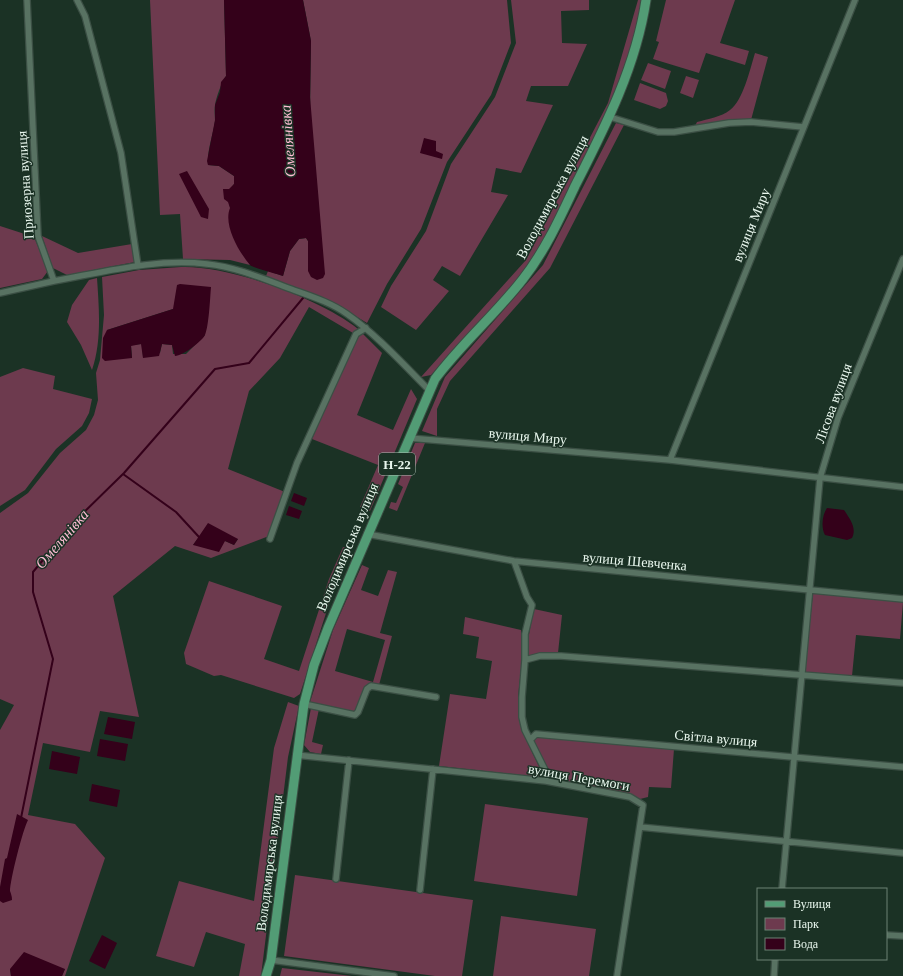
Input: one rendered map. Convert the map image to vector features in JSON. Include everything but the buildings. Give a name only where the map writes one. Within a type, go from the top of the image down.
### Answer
[{"type":"main road","name":"Володимирська вулиця","points":[[266,976],[271,960],[296,755],[304,704],[314,665],[328,628],[408,438],[435,379],[452,357],[505,300],[532,267],[550,238],[610,117],[634,51],[646,0]]},
{"type":"street","name":"Приозерна вулиця","points":[[27,0],[38,236],[54,281]]},
{"type":"street","points":[[77,0],[85,16],[120,146],[138,266]]},
{"type":"street","name":"вулиця Миру","points":[[670,460],[855,0]]},
{"type":"street","points":[[610,117],[658,132],[674,132],[729,123],[751,122],[803,127]]},
{"type":"street","name":"Лісова вулиця","points":[[782,888],[820,478],[838,418],[903,259]]},
{"type":"street","points":[[0,293],[54,281],[138,266],[194,263],[224,267],[266,279],[328,304],[346,313],[366,328],[429,390]]},
{"type":"street","points":[[270,539],[297,463],[356,334],[366,328]]},
{"type":"street","name":"вулиця Миру","points":[[408,438],[670,460],[820,478]]},
{"type":"street","points":[[820,478],[903,487]]},
{"type":"street","name":"вулиця Шевченка","points":[[367,534],[514,561],[903,599]]},
{"type":"street","points":[[514,561],[527,597],[532,605],[525,634],[522,717],[530,740],[546,772],[546,781]]},
{"type":"street","points":[[525,660],[540,656],[561,656],[903,683]]},
{"type":"street","points":[[304,704],[355,715],[358,712],[367,689],[371,686],[436,697]]},
{"type":"street","name":"Світла вулиця","points":[[530,740],[536,734],[903,767]]},
{"type":"street","name":"вулиця Перемоги","points":[[296,755],[546,781],[630,797],[643,805],[640,827]]},
{"type":"street","points":[[336,879],[349,760]]},
{"type":"street","points":[[420,890],[432,769]]},
{"type":"street","points":[[617,976],[640,827],[903,853]]},
{"type":"street","points":[[887,935],[903,936]]},
{"type":"street","points":[[271,960],[394,976]]},
{"type":"street","points":[[774,976],[775,960]]},
{"type":"green space","points":[[150,0],[224,0],[226,76],[216,102],[215,121],[209,148],[208,165],[219,166],[234,176],[234,184],[230,192],[229,201],[234,223],[248,256],[250,265],[230,260],[183,259],[180,214],[160,215]]},
{"type":"green space","points":[[303,0],[507,0],[511,43],[491,95],[447,162],[421,229],[387,284],[367,323],[329,300],[266,276],[268,271],[283,276],[290,251],[299,239],[306,238],[308,241],[308,271],[311,41]]},
{"type":"green space","points":[[511,0],[589,0],[589,10],[561,11],[562,43],[587,44],[568,86],[531,86],[526,101],[553,105],[521,173],[496,168],[491,192],[508,195],[460,276],[442,266],[433,280],[449,291],[416,330],[381,307],[391,286],[426,231],[451,164],[495,97],[516,43]]},
{"type":"green space","points":[[638,0],[643,0],[638,27],[612,106],[546,236],[529,266],[503,298],[457,345],[431,375],[421,377],[526,260],[608,103]]},
{"type":"green space","points":[[666,0],[735,0],[720,43],[749,51],[745,65],[706,53],[699,73],[653,59],[659,42],[656,41]]},
{"type":"green space","points":[[755,53],[768,57],[751,120],[729,120],[695,126],[697,122],[714,118],[735,106],[746,84]]},
{"type":"green space","points":[[648,63],[671,71],[665,89],[641,80]]},
{"type":"green space","points":[[686,76],[699,80],[693,98],[680,93]]},
{"type":"green space","points":[[640,83],[666,93],[668,101],[666,106],[660,109],[634,100]]},
{"type":"green space","points":[[616,123],[624,125],[550,268],[450,381],[437,409],[437,436],[422,431],[445,377],[543,265]]},
{"type":"green space","points":[[0,226],[34,237],[48,271],[42,279],[0,288]]},
{"type":"green space","points":[[42,236],[78,253],[132,244],[135,262],[67,275],[53,268]]},
{"type":"green space","points":[[181,267],[201,268],[248,278],[274,286],[321,306],[358,329],[353,333],[309,307],[280,358],[249,391],[228,469],[285,492],[269,536],[211,558],[175,546],[113,596],[139,717],[100,711],[90,752],[43,743],[28,815],[75,824],[105,858],[65,976],[62,976],[65,969],[10,969],[11,976],[0,976],[0,730],[14,705],[0,699],[0,513],[28,493],[60,453],[86,430],[94,415],[98,400],[96,373],[100,360],[104,315],[102,277],[139,270]],"holes":[[[173,309],[205,335],[186,354],[173,354],[172,345],[162,344],[160,353],[143,357],[142,344],[131,345],[132,358],[107,330]],[[199,537],[238,539],[234,545],[225,541],[193,545]]]},
{"type":"green space","points":[[97,278],[99,336],[92,370],[81,345],[67,322],[72,305],[89,280]]},
{"type":"green space","points":[[362,333],[382,353],[357,415],[393,430],[411,389],[417,399],[370,511],[360,507],[378,465],[312,439],[357,336]]},
{"type":"green space","points":[[23,368],[55,376],[53,389],[92,399],[89,413],[82,426],[56,449],[25,490],[0,506],[0,377]]},
{"type":"green space","points":[[415,443],[425,443],[397,511],[389,508],[391,502],[396,503],[403,487],[398,484]]},
{"type":"green space","points":[[343,547],[350,549],[336,582],[300,694],[294,698],[221,675],[214,676],[186,664],[184,653],[209,581],[282,606],[264,659],[299,671],[329,579]]},
{"type":"green space","points":[[362,565],[369,568],[361,590],[378,596],[388,570],[397,572],[380,633],[392,636],[379,685],[370,684],[365,688],[355,712],[310,702],[333,630]],"holes":[[[347,629],[385,640],[373,682],[335,671]]]},
{"type":"green space","points":[[813,593],[903,602],[900,639],[856,635],[852,676],[805,672]]},
{"type":"green space","points":[[534,609],[562,615],[558,653],[540,653],[529,656],[529,634]]},
{"type":"green space","points":[[465,617],[521,630],[522,659],[518,697],[519,717],[522,731],[541,771],[539,777],[439,766],[450,694],[486,699],[492,661],[476,658],[479,637],[463,634]]},
{"type":"green space","points":[[288,702],[299,706],[288,757],[261,976],[239,976],[245,944],[206,932],[194,967],[156,956],[179,881],[254,901],[274,748]]},
{"type":"green space","points":[[311,708],[319,709],[312,742],[323,745],[321,754],[310,752],[304,745]]},
{"type":"green space","points":[[537,737],[674,749],[671,788],[649,787],[648,797],[640,799],[632,795],[553,778],[533,740]]},
{"type":"green space","points":[[485,804],[588,818],[577,896],[474,881]]},
{"type":"green space","points":[[295,875],[473,900],[462,976],[435,976],[284,956]]},
{"type":"green space","points":[[501,916],[596,929],[589,976],[493,976]]},
{"type":"green space","points":[[282,968],[352,976],[280,976]]},
{"type":"water","points":[[224,0],[303,0],[311,41],[310,97],[325,274],[323,278],[317,280],[311,277],[308,271],[308,241],[306,238],[299,239],[290,251],[283,276],[250,265],[237,246],[230,230],[228,215],[230,208],[228,202],[224,199],[223,189],[229,189],[234,184],[234,176],[219,166],[208,165],[207,161],[215,120],[215,105],[220,92],[221,82],[226,76]]},
{"type":"water","points":[[424,138],[436,141],[436,151],[443,154],[442,159],[420,153]]},
{"type":"water","points":[[187,171],[209,209],[208,219],[201,217],[179,174]]},
{"type":"water","points":[[177,285],[211,287],[206,331],[205,335],[200,341],[187,351],[175,356],[172,345],[162,344],[159,356],[143,358],[141,344],[131,346],[132,358],[105,361],[102,358],[103,338],[107,330],[173,309]]},
{"type":"water","points":[[294,493],[307,498],[304,506],[291,501]]},
{"type":"water","points":[[289,506],[302,511],[299,519],[286,515]]},
{"type":"water","points":[[827,508],[844,510],[853,527],[854,531],[852,538],[847,540],[825,535],[823,522],[824,514]]},
{"type":"water","points":[[208,523],[238,539],[234,545],[225,541],[219,552],[193,545]]},
{"type":"water","points":[[108,717],[135,722],[132,739],[104,734]]},
{"type":"water","points":[[100,739],[128,744],[125,761],[97,756]]},
{"type":"water","points":[[52,751],[80,757],[77,774],[49,769]]},
{"type":"water","points":[[92,784],[120,790],[117,807],[89,801]]},
{"type":"water","points":[[17,814],[28,820],[20,844],[12,877],[10,891],[12,900],[3,903],[0,901],[0,887],[5,859],[7,858]]},
{"type":"water","points":[[102,935],[117,943],[105,969],[89,961]]},
{"type":"water","points":[[24,952],[65,969],[62,976],[11,976],[10,969]]},
{"type":"waterway","name":"Омелянівка","points":[[21,818],[53,659],[33,592],[33,572],[76,520],[124,473],[215,369],[249,363],[303,298]]},
{"type":"waterway","points":[[123,474],[176,512],[199,537]]}]
